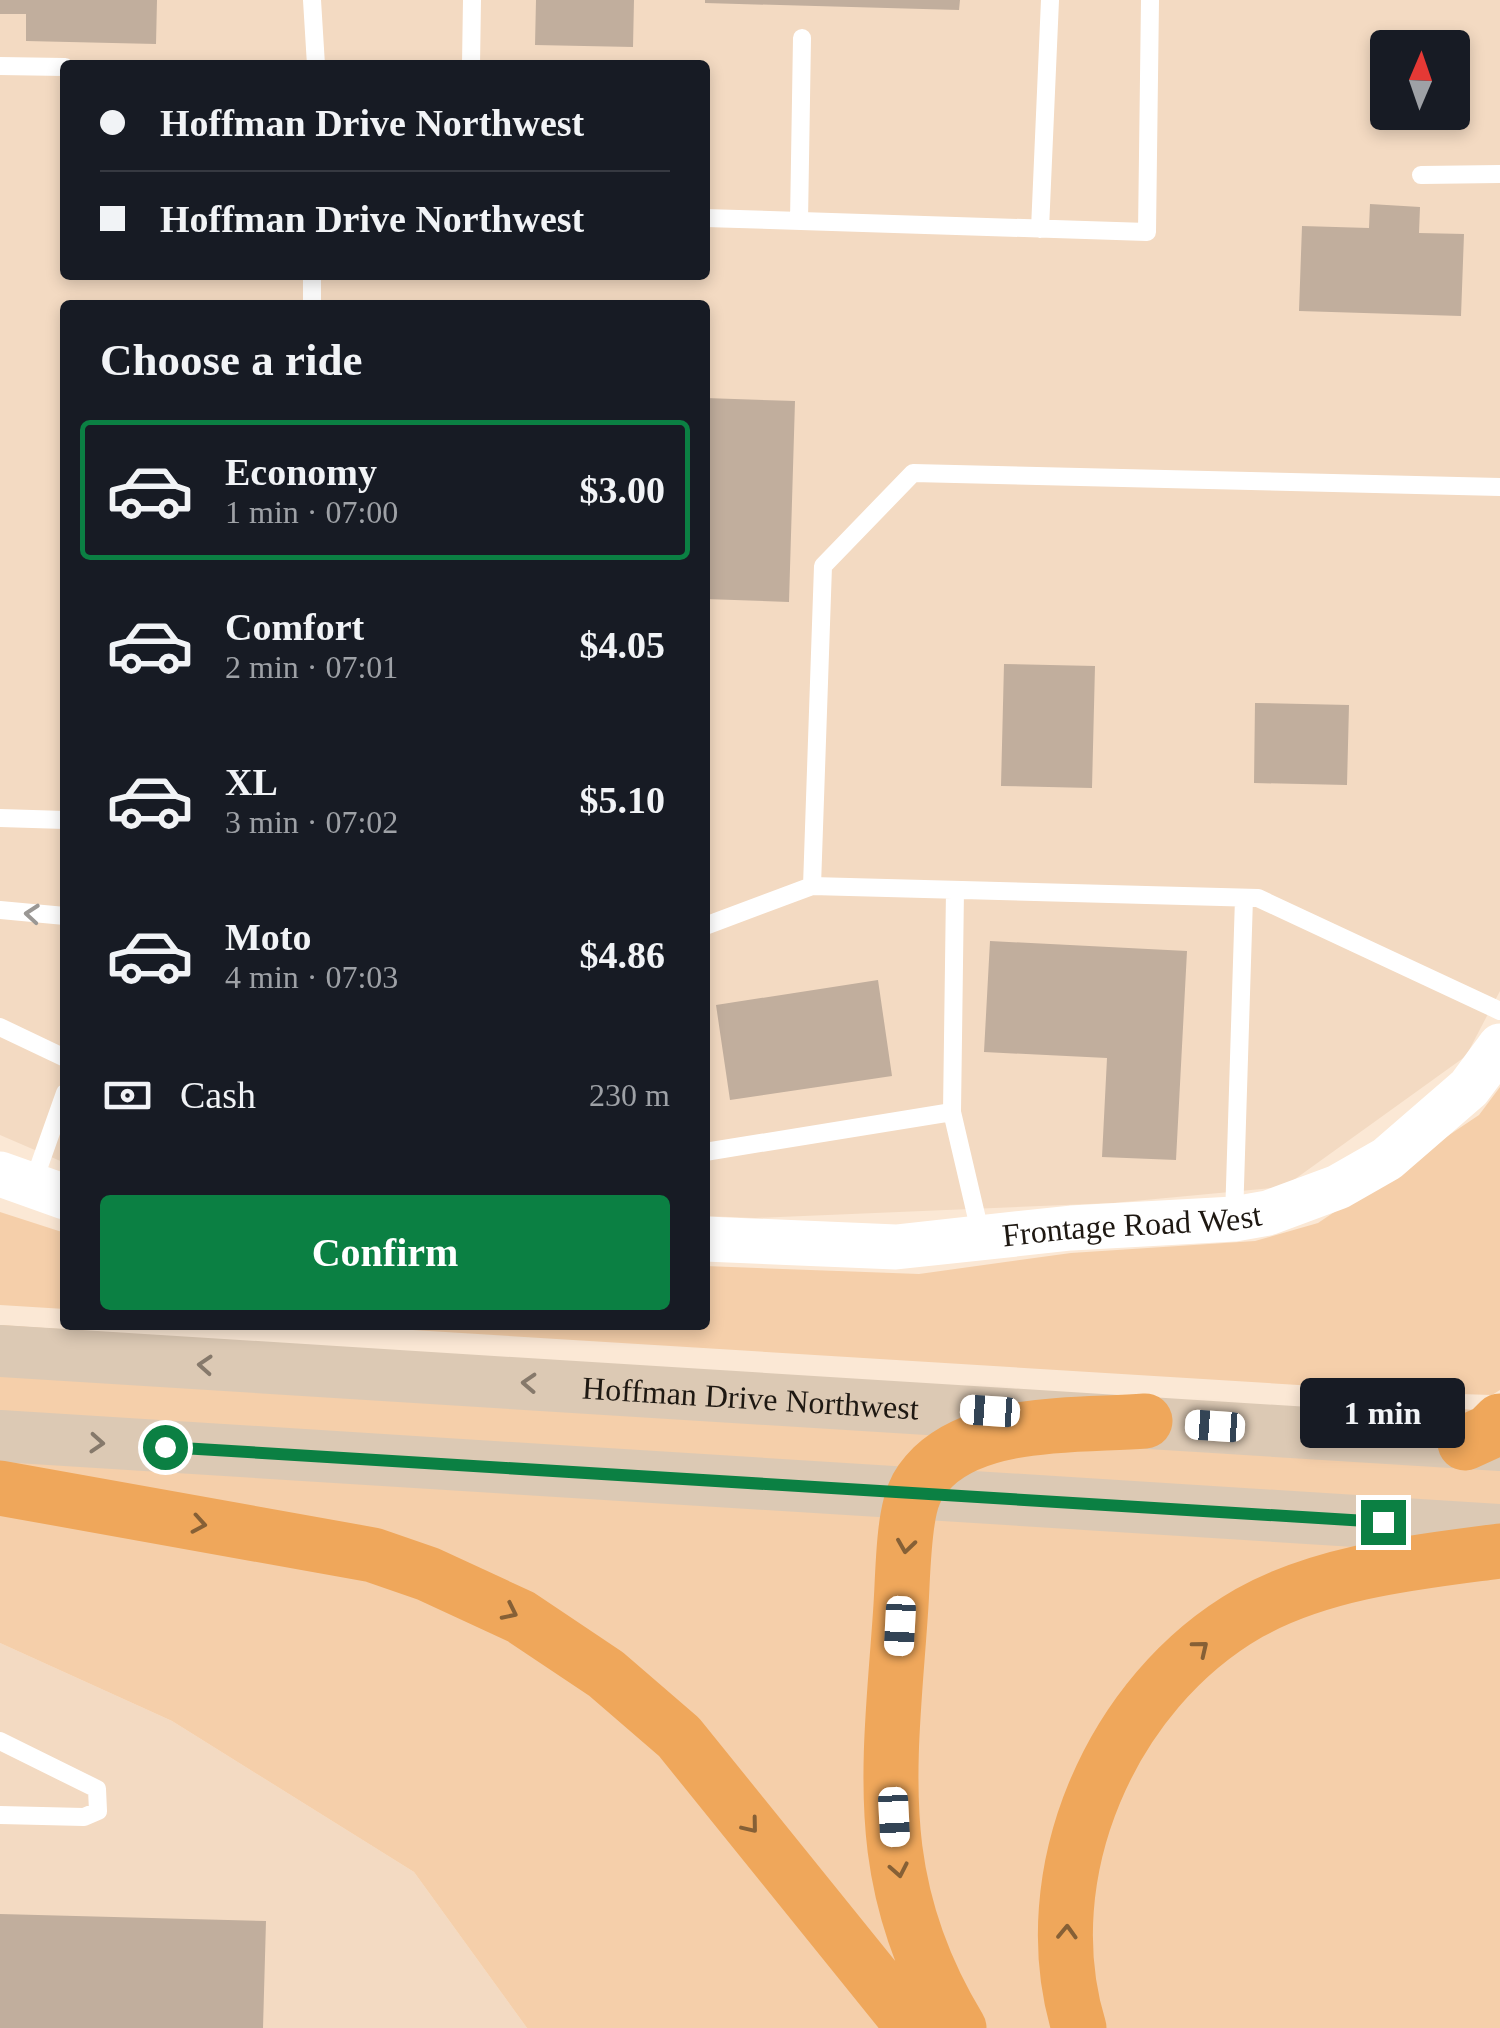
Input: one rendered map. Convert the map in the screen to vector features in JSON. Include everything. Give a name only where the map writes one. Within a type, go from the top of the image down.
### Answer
[{"type":"highway","points":[[959,2028],[920,1949],[904,1898],[895,1848],[895,1700],[904,1552],[914,1492],[933,1468],[984,1437],[1022,1430],[1145,1421]]},
{"type":"highway","points":[[0,1488],[373,1554],[522,1617],[606,1674],[679,1736],[914,2028]]},
{"type":"highway","points":[[1079,2028],[1066,1956],[1068,1900],[1078,1846],[1094,1791],[1120,1738],[1157,1690],[1199,1647],[1251,1612],[1314,1587],[1402,1564],[1500,1551]]},
{"type":"main road","name":"Hoffman Drive Northwest","points":[[0,1351],[1145,1421],[1488,1436]]},
{"type":"main road","points":[[0,1436],[1500,1530]]},
{"type":"street","name":"Frontage Road West","points":[[710,1239],[896,1247],[1072,1228],[1234,1219],[1298,1205],[1386,1160],[1469,1088],[1500,1046]]},
{"type":"lane","points":[[312,0],[316,60]]},
{"type":"lane","points":[[471,60],[472,0]]},
{"type":"lane","points":[[1040,229],[1050,0]]},
{"type":"lane","points":[[710,218],[1147,232],[1150,0]]},
{"type":"lane","points":[[799,221],[802,38]]},
{"type":"lane","points":[[0,66],[60,66]]},
{"type":"lane","points":[[1421,175],[1500,174]]},
{"type":"lane","points":[[812,886],[823,566],[913,473],[1500,487]]},
{"type":"lane","points":[[0,818],[60,820]]},
{"type":"lane","points":[[710,924],[812,886],[1258,898],[1500,1011]]},
{"type":"lane","points":[[955,890],[952,1112],[982,1240]]},
{"type":"lane","points":[[1234,1219],[1244,898]]},
{"type":"lane","points":[[0,910],[60,916]]},
{"type":"lane","points":[[0,1027],[60,1056]]},
{"type":"lane","points":[[32,1185],[60,1107]]},
{"type":"lane","points":[[710,1151],[952,1112]]},
{"type":"lane","points":[[0,1741],[97,1789],[98,1810],[84,1817],[0,1814]]},
{"type":"shaded area","points":[[0,0],[1500,0],[1500,991],[1466,1056],[1284,1187],[1113,1203],[755,1218],[710,1216],[710,300],[60,300],[60,1161],[0,1135]]},
{"type":"shaded area","points":[[1500,1087],[1500,1390],[1492,1395],[413,1330],[710,1330],[710,1266],[919,1274],[1071,1253],[1255,1241],[1318,1223],[1479,1115]]},
{"type":"shaded area","points":[[0,1212],[60,1231],[60,1309],[0,1305]]},
{"type":"shaded area","points":[[0,1325],[1253,1409],[1437,1406],[1500,1413],[1500,2028],[527,2028],[414,1872],[172,1721],[0,1643]]},
{"type":"shaded area","points":[[0,1643],[172,1721],[414,1872],[527,2028],[0,2028]]},
{"type":"building","points":[[0,0],[157,0],[156,44],[26,41],[26,14],[0,14]]},
{"type":"building","points":[[536,0],[634,0],[633,47],[535,45]]},
{"type":"building","points":[[705,0],[960,0],[959,10]]},
{"type":"building","points":[[1370,204],[1420,207],[1419,233],[1464,234],[1461,316],[1299,311],[1302,226],[1369,228]]},
{"type":"building","points":[[710,398],[795,401],[789,602],[710,599]]},
{"type":"building","points":[[1004,664],[1095,666],[1092,788],[1001,786]]},
{"type":"building","points":[[1255,703],[1349,705],[1347,785],[1254,783]]},
{"type":"building","points":[[990,941],[1187,951],[1176,1160],[1102,1157],[1107,1058],[984,1052]]},
{"type":"building","points":[[878,980],[892,1076],[730,1100],[716,1005]]},
{"type":"building","points":[[0,1914],[266,1921],[263,2028],[0,2028]]},
{"type":"route","points":[[165,1447],[1383,1522]]}]
